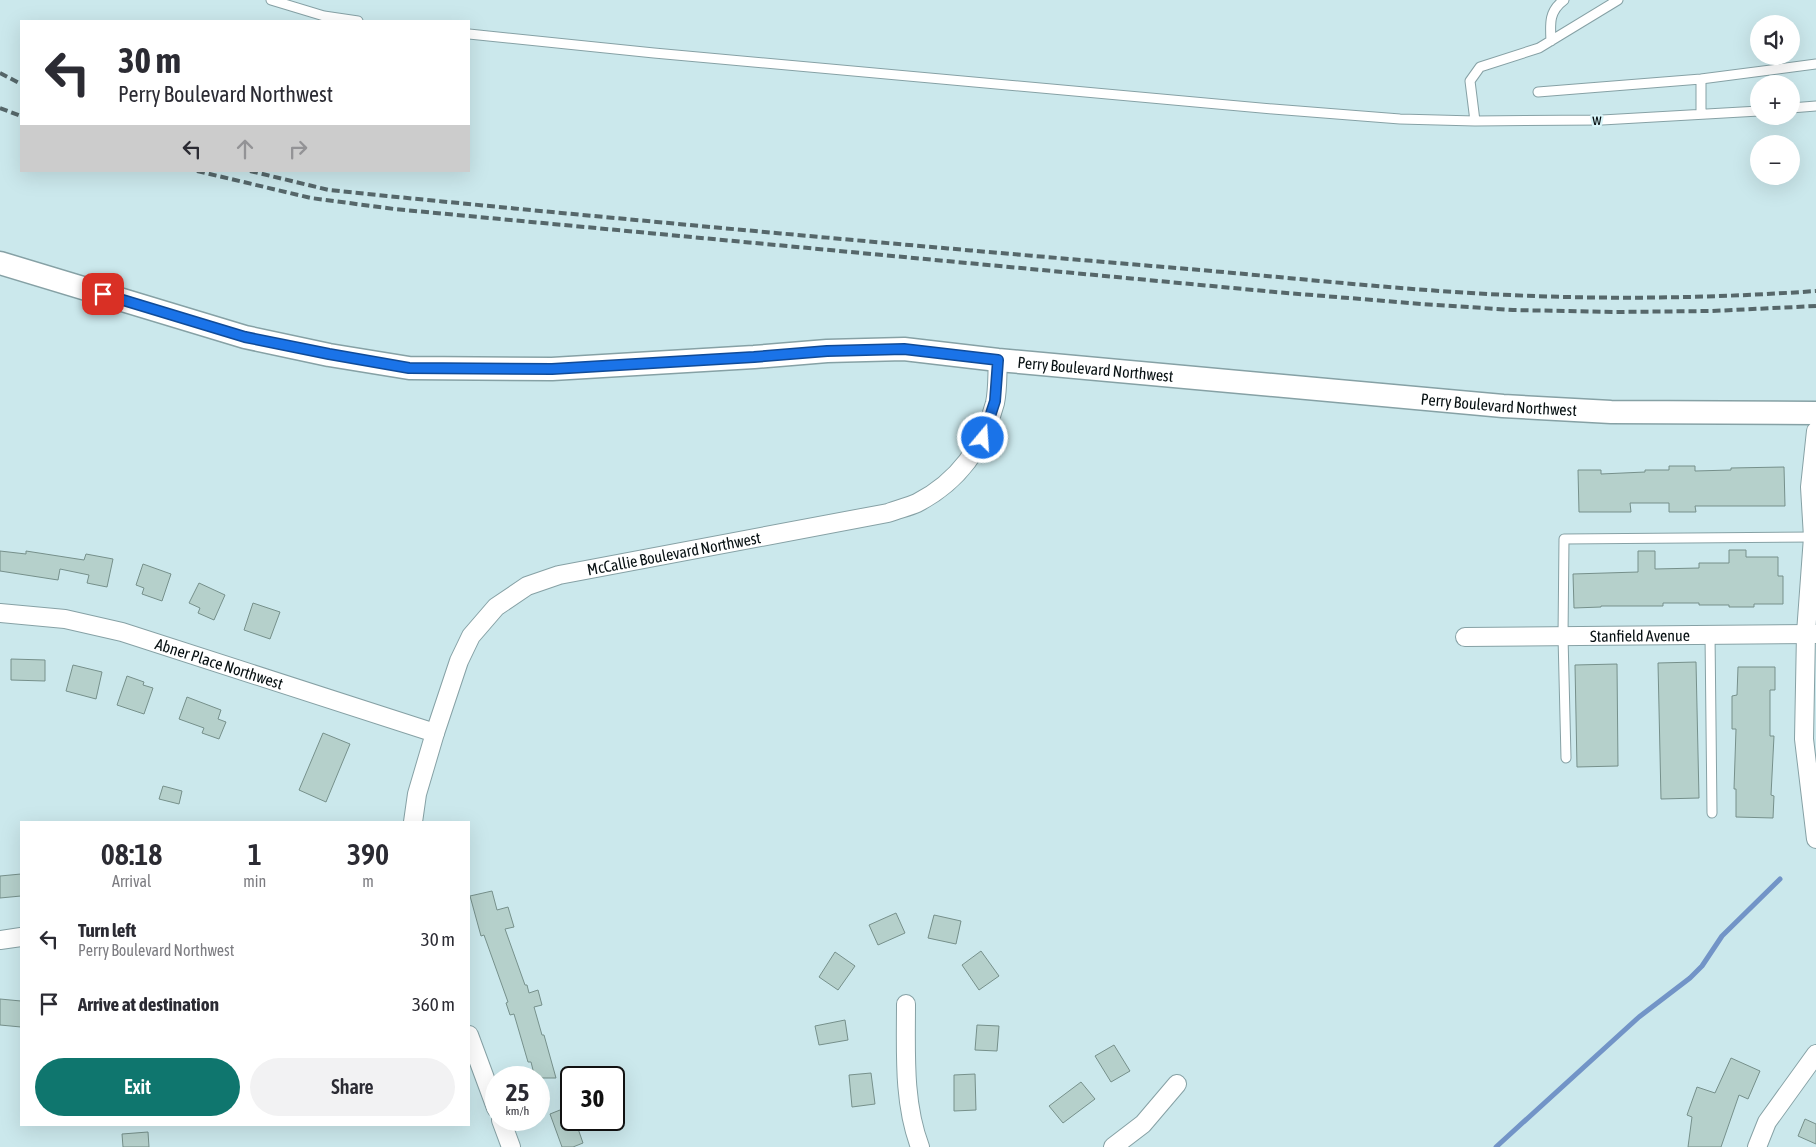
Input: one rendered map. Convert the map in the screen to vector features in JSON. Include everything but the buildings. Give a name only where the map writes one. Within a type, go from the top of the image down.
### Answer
[{"type":"street","name":"Perry Boulevard Northwest","points":[[0,263],[245,337],[409,368],[552,369],[827,351],[904,349],[998,360],[1434,400],[1562,409],[1678,414],[1816,414]]},
{"type":"street","name":"McCallie Boulevard Northwest","points":[[413,821],[417,794],[459,661],[472,636],[496,607],[527,586],[559,575],[888,513],[916,504],[937,492],[965,466],[983,438],[995,401],[998,360]]},
{"type":"street","points":[[1816,431],[1810,488],[1813,537],[1811,634],[1804,739],[1816,839]]},
{"type":"street","name":"Abner Place Northwest","points":[[0,612],[65,619],[122,632],[436,733]]},
{"type":"street","name":"Stanfield Avenue","points":[[1465,636],[1811,634]]},
{"type":"street","points":[[0,940],[20,937]]},
{"type":"street","points":[[906,1004],[906,1080],[914,1130],[920,1147]]},
{"type":"street","points":[[470,1038],[485,1078]]},
{"type":"street","points":[[1757,1147],[1767,1122],[1816,1054]]},
{"type":"street","points":[[1113,1147],[1143,1124],[1178,1084]]},
{"type":"street","points":[[505,1131],[511,1147]]},
{"type":"lane","points":[[270,0],[324,16],[351,20]]},
{"type":"lane","points":[[1551,41],[1550,22],[1555,6],[1564,0]]},
{"type":"lane","points":[[1475,121],[1470,81],[1480,66],[1540,48],[1618,0]]},
{"type":"lane","name":"w","points":[[470,34],[654,53],[1400,119],[1475,121],[1602,120],[1750,111]]},
{"type":"lane","points":[[1538,92],[1701,79],[1816,64]]},
{"type":"lane","points":[[1701,79],[1701,114]]},
{"type":"lane","points":[[1800,107],[1816,106]]},
{"type":"lane","points":[[1566,758],[1564,539],[1813,537]]},
{"type":"lane","points":[[1710,634],[1712,814]]},
{"type":"waterway","points":[[1496,1147],[1639,1017],[1690,978],[1702,966],[1722,936],[1780,879]]},
{"type":"railway","points":[[0,73],[20,83]]},
{"type":"railway","points":[[0,108],[20,116]]},
{"type":"railway","points":[[201,172],[311,198],[394,209],[1275,292],[1513,310],[1712,311],[1816,306]]},
{"type":"railway","points":[[254,172],[329,190],[387,196],[1434,291],[1557,297],[1643,298],[1730,296],[1816,291]]},
{"type":"route","points":[[103,294],[245,337],[409,368],[479,370],[552,369],[827,351],[904,349],[998,360],[995,401],[983,438]]}]
